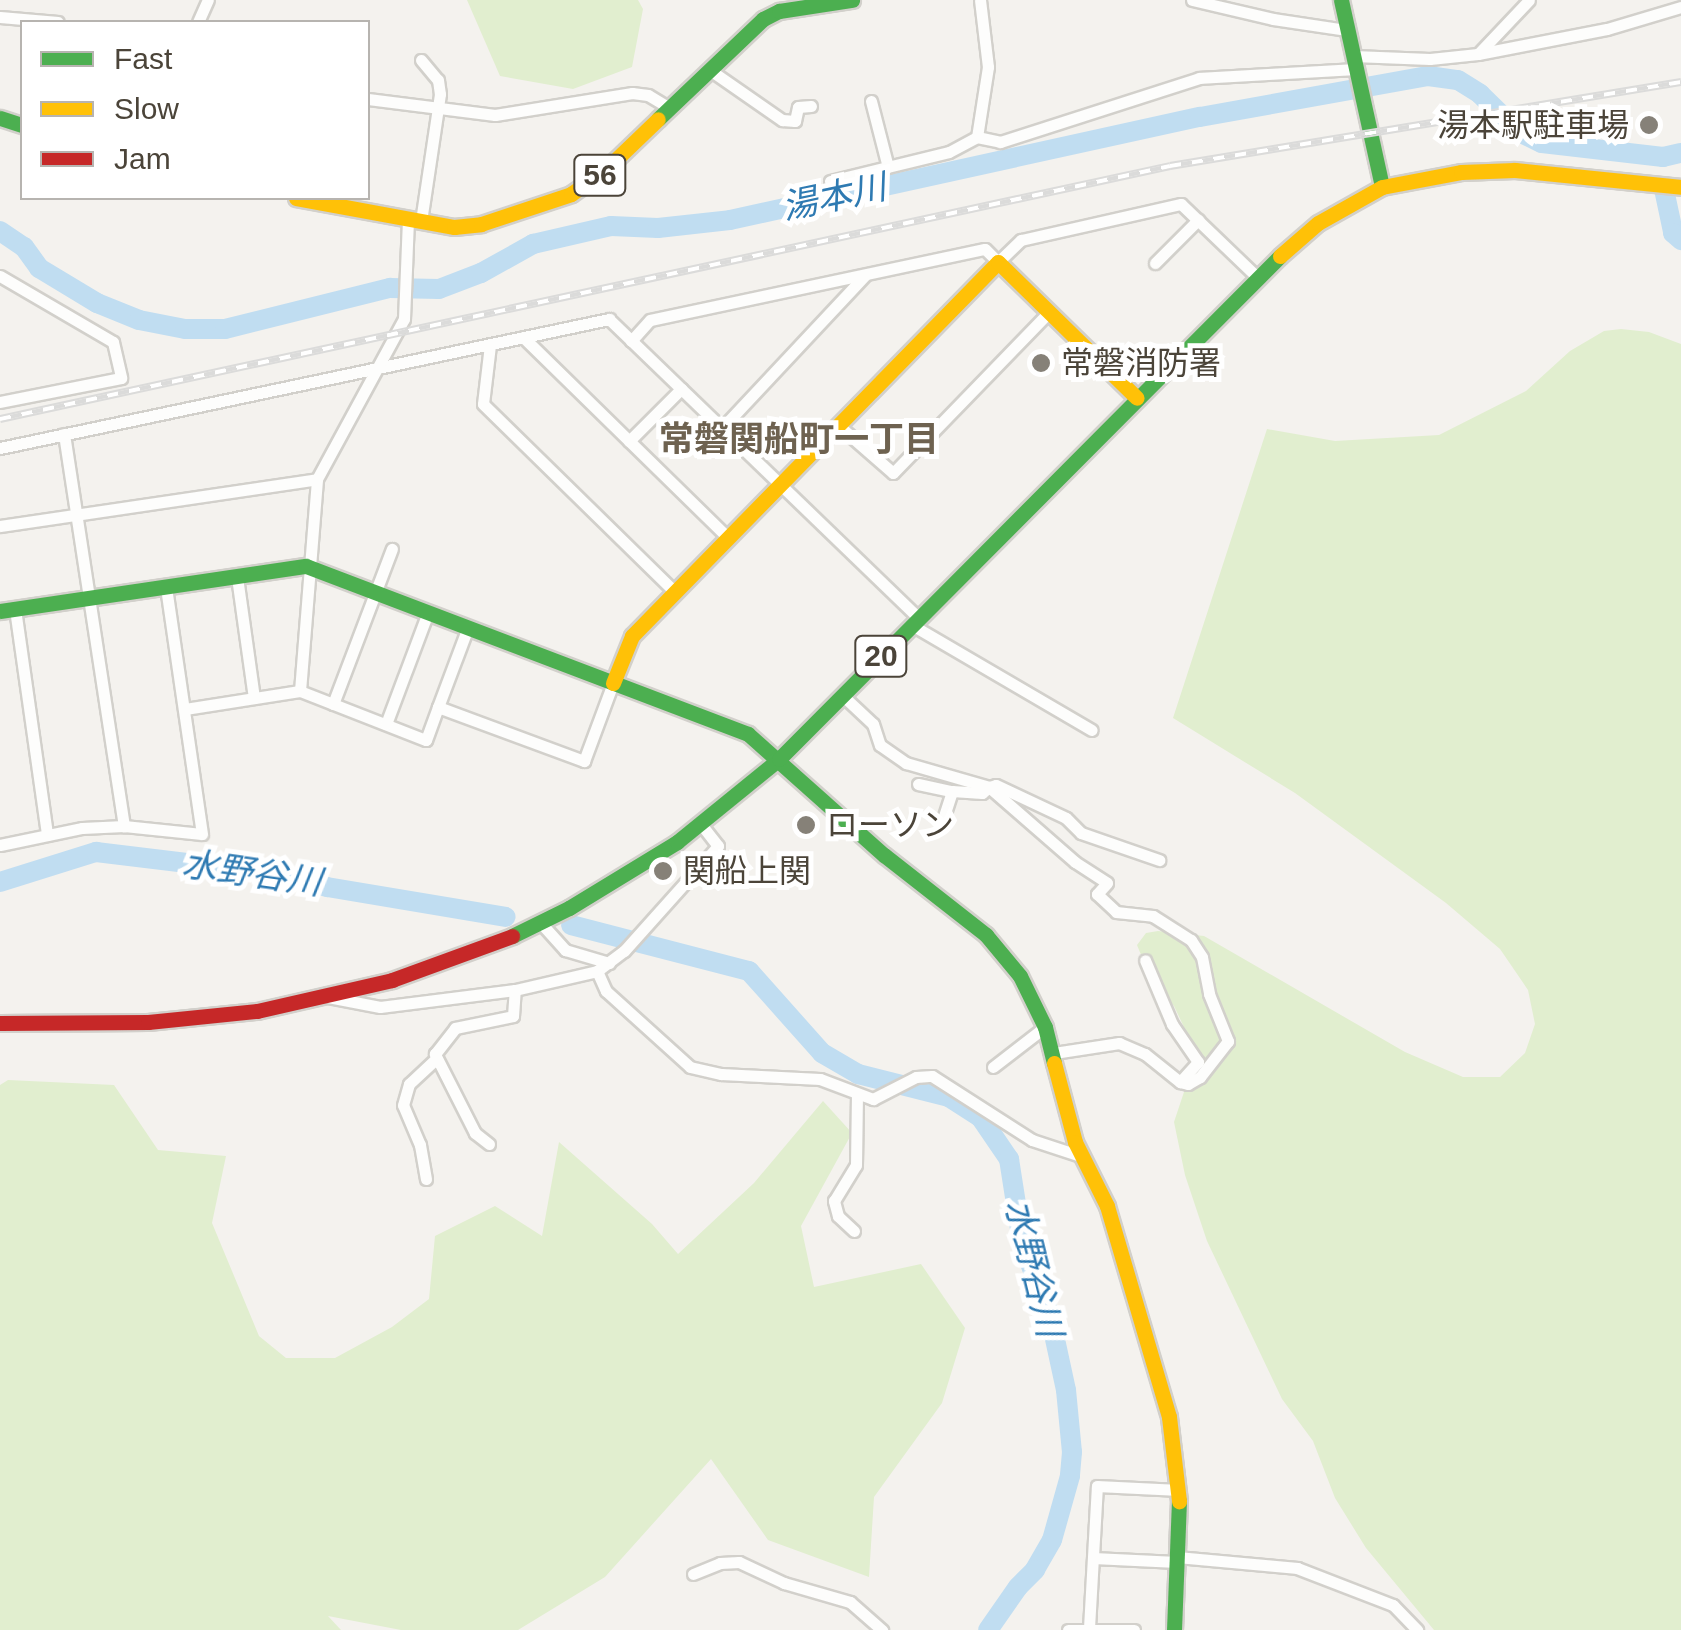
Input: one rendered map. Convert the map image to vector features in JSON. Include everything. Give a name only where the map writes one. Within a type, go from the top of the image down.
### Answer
[{"type":"street","name":"56","points":[[307,200],[454,227],[481,224],[572,194],[603,172],[771,14],[852,0]]},
{"type":"street","points":[[977,138],[988,67],[980,0]]},
{"type":"street","points":[[1192,0],[1273,20],[1347,30]]},
{"type":"street","points":[[1340,0],[1382,187]]},
{"type":"street","points":[[1478,54],[1528,0]]},
{"type":"street","points":[[830,181],[950,152],[977,138],[1000,142],[1199,78],[1478,54],[1606,30],[1681,7]]},
{"type":"street","points":[[0,16],[39,20]]},
{"type":"street","points":[[300,691],[306,566],[317,479],[379,370],[405,310],[406,265],[437,111],[438,80],[421,60]]},
{"type":"street","points":[[710,70],[782,120],[795,121],[798,106],[811,106]]},
{"type":"street","points":[[370,98],[437,111],[512,114],[632,93],[648,95],[670,108]]},
{"type":"street","points":[[871,101],[888,167]]},
{"type":"street","name":"20","points":[[0,1024],[195,1018],[327,996],[439,964],[540,922],[701,824],[780,758],[1257,277],[1318,224],[1382,187],[1488,169],[1681,187]]},
{"type":"street","points":[[438,707],[584,761],[632,636],[1020,240],[1181,204],[1257,277]]},
{"type":"street","points":[[1154,263],[1198,220]]},
{"type":"street","points":[[631,341],[650,320],[986,249],[1137,398]]},
{"type":"street","points":[[722,428],[865,274]]},
{"type":"street","points":[[0,276],[113,342],[121,378],[0,402]]},
{"type":"street","points":[[838,425],[893,473],[1050,312]]},
{"type":"street","points":[[0,448],[608,319],[915,621],[1092,730]]},
{"type":"street","points":[[524,337],[728,538]]},
{"type":"street","points":[[490,345],[482,404],[675,592]]},
{"type":"street","points":[[629,441],[681,389]]},
{"type":"street","points":[[64,434],[124,826]]},
{"type":"street","points":[[0,526],[317,479]]},
{"type":"street","points":[[332,704],[392,549]]},
{"type":"street","points":[[48,835],[7,610],[306,566],[748,734],[780,758],[884,855],[986,934],[1020,976],[1045,1027],[1081,1156],[1107,1206],[1170,1417],[1179,1490],[1174,1630]]},
{"type":"street","points":[[237,577],[254,698]]},
{"type":"street","points":[[0,845],[124,826],[202,834],[166,588]]},
{"type":"street","points":[[386,724],[428,612]]},
{"type":"street","points":[[185,709],[300,691],[426,740],[468,628]]},
{"type":"street","points":[[842,695],[873,724],[880,745],[890,754],[906,764],[989,788],[1075,862],[1107,883],[1097,894],[1116,912],[1162,919],[1198,949],[1209,994],[1228,1041],[1200,1078],[1188,1084],[1180,1082],[1146,1054],[1119,1043],[1054,1053]]},
{"type":"street","points":[[918,784],[982,793],[996,785],[1066,818],[1081,833],[1159,860]]},
{"type":"street","points":[[944,816],[952,791]]},
{"type":"street","points":[[327,996],[380,1007],[515,990],[596,971],[624,951],[718,846],[701,824]]},
{"type":"street","points":[[540,922],[565,950],[608,963]]},
{"type":"street","points":[[1145,960],[1172,1024],[1198,1062],[1180,1082]]},
{"type":"street","points":[[596,971],[606,991],[690,1066],[720,1074],[820,1079],[873,1098],[924,1076],[942,1079],[1032,1140],[1081,1156]]},
{"type":"street","points":[[489,1144],[475,1133],[436,1060],[438,1044],[454,1028],[513,1016],[515,990]]},
{"type":"street","points":[[994,1067],[1045,1027]]},
{"type":"street","points":[[426,1180],[420,1145],[403,1105],[409,1084],[436,1060]]},
{"type":"street","points":[[854,1231],[838,1216],[834,1201],[856,1164],[857,1095]]},
{"type":"street","points":[[1090,1628],[1097,1486],[1179,1490]]},
{"type":"street","points":[[1093,1558],[1297,1568],[1392,1605],[1417,1630]]},
{"type":"street","points":[[693,1574],[720,1563],[739,1562],[784,1583],[850,1602],[882,1630]]},
{"type":"street","points":[[1068,1630],[1134,1630]]},
{"type":"green space","points":[[467,0],[638,0],[643,9],[632,67],[573,89],[500,76]]},
{"type":"green space","points":[[1604,331],[1649,332],[1681,344],[1681,1630],[1434,1630],[1366,1548],[1335,1498],[1313,1441],[1282,1399],[1207,1241],[1185,1175],[1174,1122],[1191,1071],[1190,1040],[1174,1006],[1150,977],[1137,945],[1146,933],[1158,931],[1204,936],[1405,1052],[1463,1077],[1500,1077],[1525,1053],[1535,1024],[1528,990],[1500,949],[1446,903],[1295,793],[1173,718],[1267,429],[1335,441],[1439,435],[1526,391],[1570,351]]},
{"type":"green space","points":[[8,1080],[114,1085],[158,1150],[226,1156],[212,1223],[259,1336],[286,1358],[335,1358],[392,1327],[429,1299],[435,1236],[495,1206],[542,1236],[559,1142],[652,1224],[678,1254],[754,1183],[823,1101],[852,1133],[801,1226],[814,1287],[921,1264],[965,1328],[942,1403],[874,1497],[869,1577],[768,1540],[711,1459],[605,1577],[518,1630],[401,1630],[328,1616],[341,1630],[0,1630],[0,1085]]},
{"type":"waterway","name":"湯本川","points":[[0,231],[24,247],[39,268],[97,303],[139,320],[185,329],[225,329],[390,288],[439,289],[481,273],[533,244],[611,226],[658,228],[730,220],[1200,117],[1428,76],[1458,80],[1480,94],[1519,132],[1542,143],[1663,157],[1681,153]]},
{"type":"waterway","points":[[1665,194],[1673,233],[1681,240]]},
{"type":"waterway","name":"水野谷川","points":[[0,882],[96,852],[277,874],[327,887],[506,917]]},
{"type":"waterway","name":"水野谷川","points":[[571,925],[749,971],[822,1053],[858,1074],[949,1097],[981,1118],[1009,1159],[1022,1242],[1050,1316],[1066,1390],[1072,1452],[1070,1476],[1052,1540],[1035,1570],[988,1630]]},
{"type":"railway","points":[[0,419],[1170,166],[1681,82]]},
{"type":"traffic: fast","points":[[658,119],[763,19],[779,11],[852,0]]},
{"type":"traffic: fast","points":[[1341,0],[1382,187]]},
{"type":"traffic: fast","points":[[0,118],[20,124]]},
{"type":"traffic: fast","points":[[512,936],[569,908],[677,842],[779,759],[1280,256]]},
{"type":"traffic: fast","points":[[0,611],[306,566],[748,734],[884,855],[986,935],[1020,976],[1045,1027],[1054,1063]]},
{"type":"traffic: fast","points":[[1174,1630],[1179,1501]]},
{"type":"traffic: slow","points":[[307,200],[454,227],[481,224],[571,194],[603,172],[658,119]]},
{"type":"traffic: slow","points":[[1280,256],[1318,223],[1382,187],[1461,172],[1515,170],[1681,187]]},
{"type":"traffic: slow","points":[[613,683],[632,636],[998,262],[1137,398]]},
{"type":"traffic: slow","points":[[1054,1063],[1075,1142],[1107,1206],[1169,1417],[1179,1501]]},
{"type":"traffic: jam","points":[[0,1023],[148,1022],[257,1011],[392,980],[512,936]]},
{"type":"place","name":"湯本駅駐車場","points":[[1649,125]]},
{"type":"place","name":"常磐消防署","points":[[1041,363]]},
{"type":"place","name":"ローソン","points":[[806,825]]},
{"type":"place","name":"関船上関","points":[[663,871]]},
{"type":"district","name":"常磐関船町一丁目","points":[[799,439]]}]
